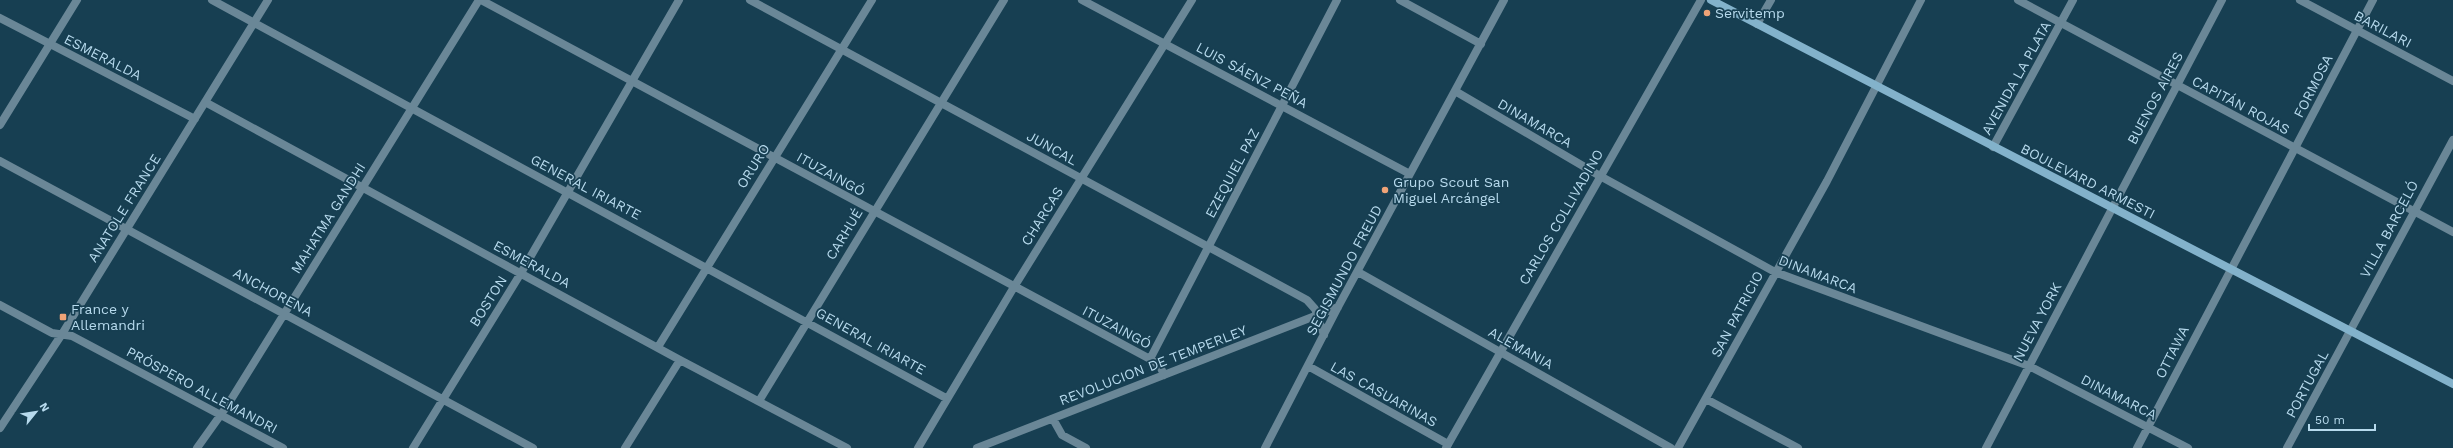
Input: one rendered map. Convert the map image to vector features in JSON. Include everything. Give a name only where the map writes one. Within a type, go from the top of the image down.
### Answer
[{"type":"main road","name":"BOULEVARD ARMESTI","points":[[1712,0],[1877,87],[2230,268],[2349,332],[2453,384]]},
{"type":"street","points":[[0,125],[77,0]]},
{"type":"street","name":"GENERAL IRIARTE","points":[[212,0],[807,320],[946,398]]},
{"type":"street","name":"ANATOLE FRANCE","points":[[0,428],[62,334],[268,0]]},
{"type":"street","name":"ITUZAINGÓ","points":[[480,0],[774,157],[873,212],[1150,359],[1160,366],[1164,375]]},
{"type":"street","name":"MAHATMA GANDHI","points":[[197,448],[221,416],[361,187],[480,0]]},
{"type":"street","name":"BOSTON","points":[[412,448],[521,273],[679,0]]},
{"type":"street","name":"JUNCAL","points":[[750,0],[1306,300],[1312,304],[1324,335]]},
{"type":"street","name":"ORURO","points":[[658,347],[872,0]]},
{"type":"street","name":"CARHUÉ","points":[[759,401],[807,320],[1004,0]]},
{"type":"street","name":"LUIS SÁENZ PEÑA","points":[[1082,0],[1410,174]]},
{"type":"street","name":"CHARCAS","points":[[918,448],[946,398],[1164,43],[1192,0]]},
{"type":"street","name":"EZEQUIEL PAZ","points":[[1150,359],[1337,0]]},
{"type":"street","points":[[1400,0],[1480,44]]},
{"type":"street","name":"SEGISMUNDO FREUD","points":[[1265,448],[1338,307],[1504,0]]},
{"type":"street","name":"CARLOS COLLIVADINO","points":[[1447,446],[1700,0]]},
{"type":"street","points":[[1757,24],[1771,0]]},
{"type":"street","name":"SAN PATRICIO","points":[[1678,448],[1827,181],[1921,0]]},
{"type":"street","name":"CAPITÁN ROJAS","points":[[2018,0],[2061,22],[2176,86],[2453,232]]},
{"type":"street","name":"AVENIDA LA PLATA","points":[[1993,147],[2073,0]]},
{"type":"street","name":"BUENOS AIRES","points":[[2112,208],[2222,0]]},
{"type":"street","name":"BARILARI","points":[[2300,0],[2453,81]]},
{"type":"street","name":"FORMOSA","points":[[2230,268],[2373,0]]},
{"type":"street","name":"ESMERALDA","points":[[0,18],[195,119]]},
{"type":"street","name":"DINAMARCA","points":[[1455,91],[1600,176],[1775,272],[2029,366],[2188,448]]},
{"type":"street","name":"ESMERALDA","points":[[205,102],[680,360],[847,448]]},
{"type":"street","name":"VILLA BARCELÓ","points":[[2349,332],[2453,140]]},
{"type":"street","name":"ANCHORENA","points":[[0,161],[533,448]]},
{"type":"street","name":"NUEVA YORK","points":[[1986,448],[2112,208]]},
{"type":"street","name":"OTTAWA","points":[[2137,448],[2230,268]]},
{"type":"street","name":"ALEMANIA","points":[[1358,272],[1671,448]]},
{"type":"street","name":"PRÓSPERO ALLEMANDRI","points":[[0,305],[52,333],[72,336],[283,448]]},
{"type":"street","name":"REVOLUCION DE TEMPERLEY","points":[[978,448],[1338,307]]},
{"type":"street","name":"PORTUGAL","points":[[2287,448],[2349,332]]},
{"type":"street","points":[[625,448],[680,360]]},
{"type":"street","name":"LAS CASUARINAS","points":[[1308,366],[1447,446]]},
{"type":"street","points":[[1706,399],[1798,448]]},
{"type":"street","points":[[1053,419],[1062,435],[1086,448]]},
{"type":"place","name":"Servitemp","points":[[1707,13]]},
{"type":"place","name":"Grupo Scout San Miguel Arcángel","points":[[1385,190]]},
{"type":"place","name":"France y Allemandri","points":[[63,317]]}]
